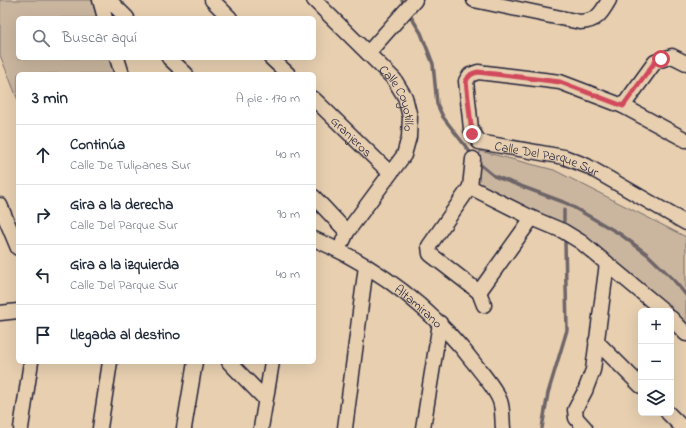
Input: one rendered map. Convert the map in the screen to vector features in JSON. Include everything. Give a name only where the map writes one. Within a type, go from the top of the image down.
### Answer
[{"type":"street","points":[[100,0],[104,16]]},
{"type":"street","points":[[109,0],[125,16]]},
{"type":"street","points":[[212,0],[228,16]]},
{"type":"street","name":"Calle Coyotillo","points":[[314,0],[394,79],[405,97],[410,117],[408,143],[404,155],[347,232],[339,250]]},
{"type":"street","points":[[368,53],[415,0]]},
{"type":"street","points":[[474,0],[580,22],[595,20],[609,0]]},
{"type":"street","points":[[623,106],[655,62],[672,56],[686,63]]},
{"type":"street","points":[[118,60],[121,72]]},
{"type":"street","points":[[171,60],[184,72]]},
{"type":"street","points":[[273,60],[286,72]]},
{"type":"street","name":"Calle Del Parque Sur","points":[[686,140],[623,106],[560,82],[478,72],[470,75],[466,81],[470,130],[479,142],[564,157],[587,166],[686,223]]},
{"type":"street","name":"Granjeros","points":[[316,102],[390,173]]},
{"type":"street","points":[[474,159],[470,188],[429,246],[428,250],[430,254],[482,299],[532,218]]},
{"type":"street","points":[[470,188],[532,218],[563,231],[607,262],[661,308]]},
{"type":"street","points":[[0,205],[16,243]]},
{"type":"street","points":[[317,205],[347,232]]},
{"type":"street","name":"Altamirano","points":[[316,240],[339,250],[397,286],[440,323],[464,349],[500,400],[503,428]]},
{"type":"street","points":[[584,428],[576,418],[575,410],[586,391],[593,370],[607,262]]},
{"type":"street","points":[[344,428],[366,266]]},
{"type":"street","points":[[0,313],[16,311]]},
{"type":"street","points":[[674,321],[686,334]]},
{"type":"street","points":[[423,428],[440,323]]},
{"type":"street","points":[[596,341],[638,383]]},
{"type":"street","points":[[20,428],[31,364]]},
{"type":"street","points":[[100,428],[110,364]]},
{"type":"street","points":[[184,428],[195,364]]},
{"type":"street","points":[[231,364],[265,399]]},
{"type":"street","points":[[261,428],[272,364]]},
{"type":"street","points":[[671,416],[683,428]]},
{"type":"shaded area","points":[[0,0],[92,0],[96,16],[16,16],[16,60],[110,60],[113,72],[16,72],[16,95],[0,55]]},
{"type":"shaded area","points":[[480,151],[554,170],[686,237],[686,326],[674,313],[674,308],[669,308],[574,230],[477,185]]},
{"type":"waterway","points":[[402,0],[405,7]]},
{"type":"waterway","points":[[408,12],[421,33],[433,64],[437,104],[443,117],[473,156]]},
{"type":"waterway","points":[[476,161],[494,176],[566,203],[620,234],[647,254],[672,278],[686,295]]},
{"type":"waterway","points":[[564,210],[564,221]]},
{"type":"waterway","points":[[542,428],[548,393],[567,330],[565,242]]},
{"type":"route","points":[[472,134],[470,130],[466,81],[473,73],[478,72],[560,82],[623,106],[655,62],[661,59]]}]
